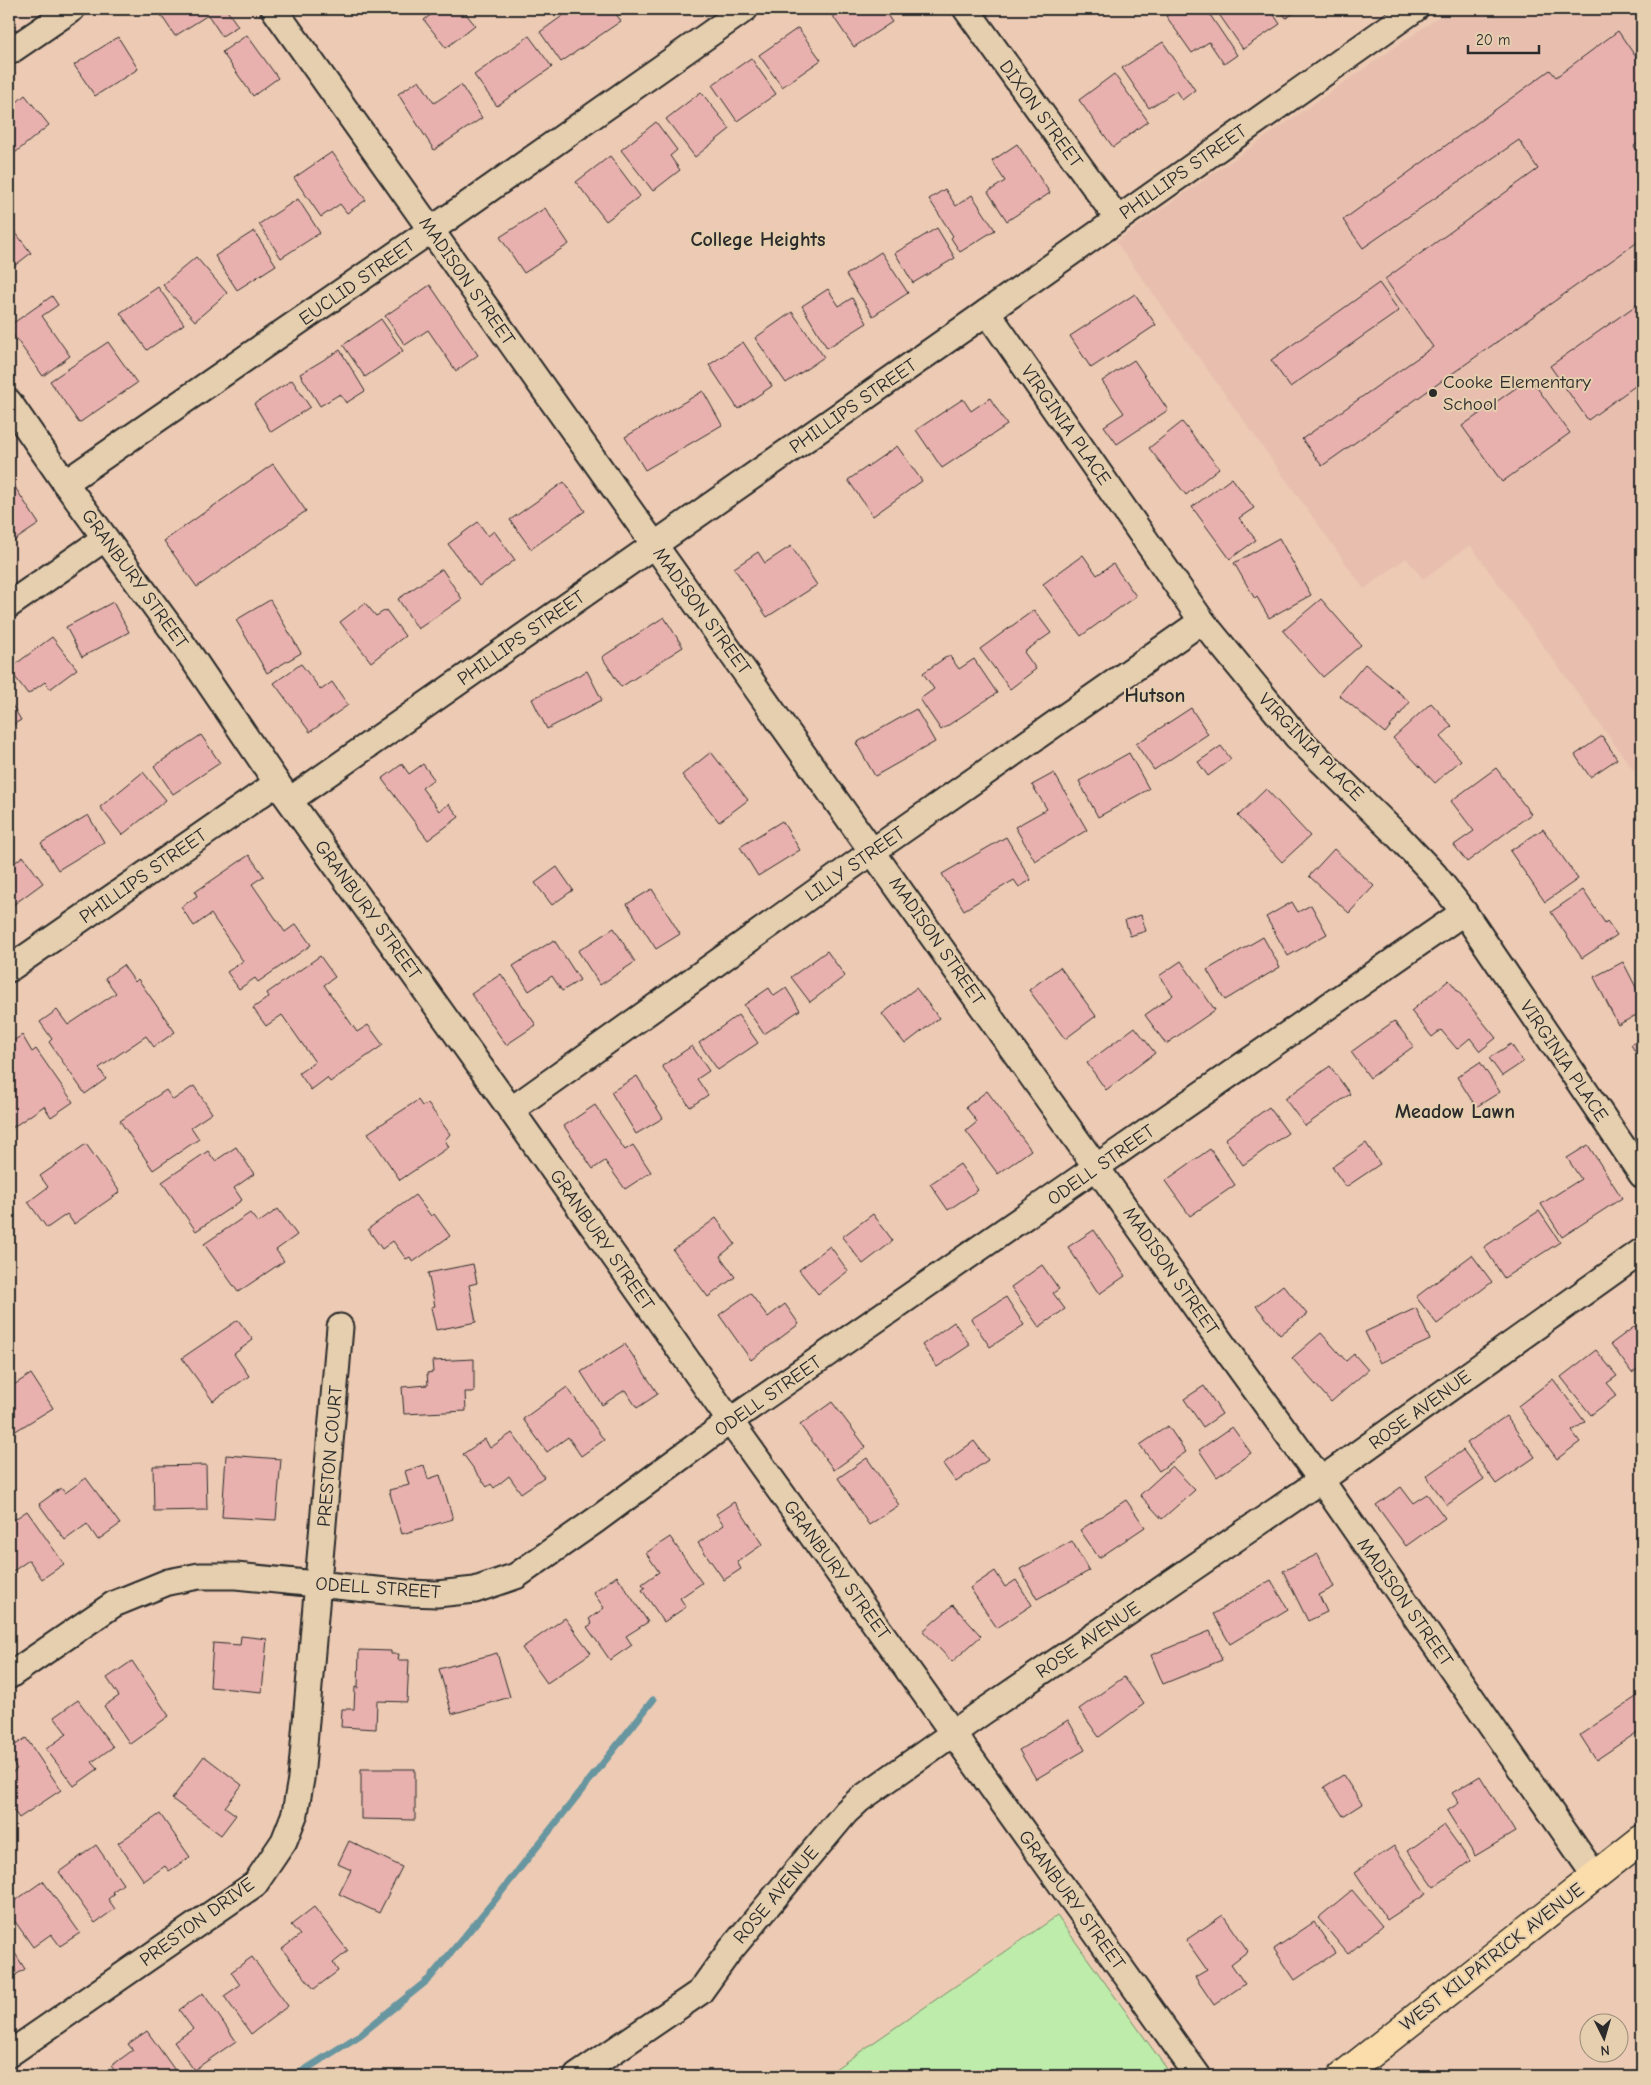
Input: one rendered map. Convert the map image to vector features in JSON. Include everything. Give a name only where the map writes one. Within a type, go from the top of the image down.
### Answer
[{"type":"main road","name":"WEST KILPATRICK AVENUE","points":[[1342,2076],[1642,1839]]},
{"type":"street","points":[[9,52],[72,9]]},
{"type":"street","name":"MADISON STREET","points":[[274,9],[1097,1168],[1321,1480],[1595,1876]]},
{"type":"street","name":"EUCLID STREET","points":[[65,483],[432,230],[745,9]]},
{"type":"street","name":"DIXON STREET","points":[[966,9],[1116,218]]},
{"type":"street","name":"PHILLIPS STREET","points":[[9,969],[283,792],[654,544],[987,312],[1116,218],[1415,9]]},
{"type":"street","name":"VIRGINIA PLACE","points":[[987,312],[1202,621],[1297,737],[1398,836],[1434,874],[1464,912],[1642,1175]]},
{"type":"street","name":"GRANBURY STREET","points":[[9,402],[65,483],[184,646],[283,792],[511,1110],[730,1422],[1198,2076]]},
{"type":"street","points":[[9,605],[105,538]]},
{"type":"street","name":"LILLY STREET","points":[[511,1110],[873,850],[1202,621]]},
{"type":"street","name":"ODELL STREET","points":[[9,1676],[114,1604],[168,1582],[198,1576],[236,1576],[319,1585],[437,1594],[475,1590],[516,1576],[730,1422],[1464,912]]},
{"type":"street","name":"ROSE AVENUE","points":[[577,2076],[700,1992],[728,1953],[846,1812],[859,1800],[953,1733],[1321,1480],[1642,1251]]},
{"type":"street","name":"PRESTON COURT","points":[[319,1585],[340,1327]]},
{"type":"street","name":"PRESTON DRIVE","points":[[9,2054],[255,1884],[284,1841],[295,1814],[302,1778],[319,1585]]},
{"type":"shaded area","name":"Cooke Elementary School","points":[[1450,9],[1642,9],[1642,782],[1470,545],[1423,579],[1406,558],[1364,589],[1116,242]]},
{"type":"green space","points":[[1057,1916],[1172,2076],[825,2076]]},
{"type":"building","points":[[157,9],[226,9],[238,26],[222,36],[208,15],[175,36]]},
{"type":"building","points":[[438,9],[462,9],[475,25],[446,48],[424,20]]},
{"type":"building","points":[[572,9],[612,9],[621,21],[561,62],[540,32]]},
{"type":"building","points":[[828,9],[883,9],[892,22],[854,47]]},
{"type":"building","points":[[1177,9],[1206,9],[1237,55],[1224,64],[1209,42],[1192,53],[1166,16]]},
{"type":"building","points":[[1217,9],[1270,9],[1280,24],[1243,49]]},
{"type":"building","points":[[1280,9],[1301,9],[1286,18]]},
{"type":"building","points":[[798,28],[821,60],[782,87],[759,55]]},
{"type":"building","points":[[1618,31],[1642,66],[1642,140],[1634,146],[1642,157],[1642,239],[1322,466],[1302,439],[1433,347],[1385,279],[1538,169],[1519,140],[1363,248],[1343,220],[1550,70],[1556,77]]},
{"type":"building","points":[[247,35],[278,78],[253,96],[222,52]]},
{"type":"building","points":[[529,36],[552,67],[497,106],[474,75]]},
{"type":"building","points":[[118,37],[138,69],[95,96],[74,65]]},
{"type":"building","points":[[1163,42],[1195,90],[1182,100],[1176,91],[1149,108],[1122,68]]},
{"type":"building","points":[[751,58],[776,94],[737,121],[712,85]]},
{"type":"building","points":[[1114,74],[1148,121],[1113,147],[1079,100]]},
{"type":"building","points":[[419,80],[434,103],[461,85],[482,118],[434,150],[398,94]]},
{"type":"building","points":[[701,92],[730,129],[695,157],[666,119]]},
{"type":"building","points":[[25,95],[49,125],[10,157],[9,109]]},
{"type":"building","points":[[656,122],[677,150],[670,156],[680,170],[653,191],[621,150]]},
{"type":"building","points":[[1017,144],[1050,193],[1007,221],[988,192],[1005,181],[992,161]]},
{"type":"building","points":[[332,152],[366,200],[347,213],[340,204],[321,217],[294,178]]},
{"type":"building","points":[[610,156],[640,196],[606,221],[576,182]]},
{"type":"building","points":[[945,189],[956,206],[972,195],[995,230],[960,252],[951,238],[953,236],[929,199]]},
{"type":"building","points":[[298,199],[320,233],[281,258],[259,224]]},
{"type":"building","points":[[545,208],[569,244],[524,273],[500,237]]},
{"type":"building","points":[[9,224],[31,253],[9,270]]},
{"type":"building","points":[[937,228],[955,258],[913,283],[895,253]]},
{"type":"building","points":[[254,231],[276,265],[237,290],[215,256]]},
{"type":"building","points":[[881,252],[908,293],[873,316],[846,275]]},
{"type":"building","points":[[196,257],[227,293],[195,321],[163,285]]},
{"type":"building","points":[[1379,283],[1399,311],[1290,387],[1271,360]]},
{"type":"building","points":[[430,285],[478,355],[456,371],[428,330],[405,345],[385,316]]},
{"type":"building","points":[[158,287],[184,324],[147,350],[120,313]]},
{"type":"building","points":[[828,289],[839,306],[852,298],[867,323],[827,348],[802,306]]},
{"type":"building","points":[[1135,294],[1156,325],[1091,368],[1070,336]]},
{"type":"building","points":[[52,296],[58,305],[42,316],[70,356],[43,376],[9,329],[9,326]]},
{"type":"building","points":[[1642,301],[1642,381],[1588,420],[1550,366]]},
{"type":"building","points":[[792,312],[824,357],[786,383],[755,338]]},
{"type":"building","points":[[381,319],[403,351],[365,377],[343,345]]},
{"type":"building","points":[[108,342],[137,383],[79,423],[50,381]]},
{"type":"building","points":[[743,342],[772,386],[738,409],[709,365]]},
{"type":"building","points":[[340,350],[365,391],[346,403],[340,394],[320,406],[300,374]]},
{"type":"building","points":[[1134,360],[1168,410],[1117,444],[1104,426],[1124,413],[1102,381]]},
{"type":"building","points":[[1530,378],[1570,433],[1502,482],[1462,426]]},
{"type":"building","points":[[292,380],[310,407],[271,432],[254,404]]},
{"type":"building","points":[[703,391],[722,425],[645,470],[625,437]]},
{"type":"building","points":[[990,398],[1007,425],[942,468],[916,430],[963,399],[971,411]]},
{"type":"building","points":[[1182,422],[1219,468],[1186,495],[1149,448]]},
{"type":"building","points":[[897,446],[922,481],[873,516],[848,480]]},
{"type":"building","points":[[273,464],[306,511],[197,587],[164,541]]},
{"type":"building","points":[[9,478],[39,524],[9,544]]},
{"type":"building","points":[[1232,478],[1254,508],[1239,518],[1256,540],[1230,559],[1192,507]]},
{"type":"building","points":[[564,482],[585,511],[531,549],[510,520]]},
{"type":"building","points":[[478,522],[488,536],[494,531],[515,560],[479,586],[448,544]]},
{"type":"building","points":[[1279,538],[1311,595],[1269,618],[1257,597],[1255,599],[1234,563]]},
{"type":"building","points":[[791,546],[817,585],[767,617],[734,568],[758,552],[765,563]]},
{"type":"building","points":[[1083,555],[1097,575],[1113,564],[1136,596],[1081,636],[1043,584]]},
{"type":"building","points":[[442,569],[462,599],[418,629],[398,599]]},
{"type":"building","points":[[1321,599],[1361,645],[1323,677],[1283,631]]},
{"type":"building","points":[[270,600],[301,653],[267,673],[236,620]]},
{"type":"building","points":[[113,602],[129,632],[82,657],[66,627]]},
{"type":"building","points":[[365,603],[376,616],[386,610],[405,636],[371,662],[340,622]]},
{"type":"building","points":[[1034,610],[1051,633],[1024,652],[1036,669],[1010,689],[980,649]]},
{"type":"building","points":[[664,617],[683,647],[621,687],[602,657]]},
{"type":"building","points":[[52,637],[77,669],[50,689],[45,682],[28,694],[9,669]]},
{"type":"building","points":[[949,655],[959,669],[974,659],[997,693],[941,730],[920,699],[934,689],[923,673]]},
{"type":"building","points":[[301,664],[321,690],[332,682],[348,705],[310,732],[274,683]]},
{"type":"building","points":[[1365,664],[1410,702],[1385,733],[1339,695]]},
{"type":"building","points":[[587,671],[602,700],[547,729],[532,699]]},
{"type":"building","points":[[9,700],[21,720],[9,727]]},
{"type":"building","points":[[1431,703],[1452,726],[1440,737],[1461,760],[1435,783],[1393,738]]},
{"type":"building","points":[[1191,708],[1208,734],[1154,770],[1136,744]]},
{"type":"building","points":[[916,709],[935,742],[875,776],[856,743]]},
{"type":"building","points":[[201,735],[220,763],[173,794],[154,766]]},
{"type":"building","points":[[1602,736],[1617,759],[1590,777],[1575,755]]},
{"type":"building","points":[[1221,746],[1231,759],[1208,776],[1198,762]]},
{"type":"building","points":[[711,752],[748,800],[719,822],[682,775]]},
{"type":"building","points":[[1129,753],[1149,789],[1098,817],[1079,781]]},
{"type":"building","points":[[402,764],[409,774],[423,764],[434,779],[422,788],[439,811],[449,804],[459,817],[428,840],[382,779]]},
{"type":"building","points":[[1496,768],[1531,814],[1467,862],[1454,845],[1474,831],[1451,801]]},
{"type":"building","points":[[143,772],[166,800],[122,835],[100,807]]},
{"type":"building","points":[[1054,773],[1087,830],[1035,861],[1015,827],[1047,809],[1032,785]]},
{"type":"building","points":[[1266,789],[1310,836],[1282,862],[1238,816]]},
{"type":"building","points":[[88,815],[104,842],[58,870],[41,843]]},
{"type":"building","points":[[782,821],[800,850],[758,876],[740,847]]},
{"type":"building","points":[[1543,829],[1578,879],[1545,902],[1510,851]]},
{"type":"building","points":[[1006,837],[1031,880],[1019,887],[1014,880],[964,910],[942,874]]},
{"type":"building","points":[[1334,849],[1374,886],[1349,913],[1309,876]]},
{"type":"building","points":[[249,855],[264,876],[252,884],[285,932],[296,924],[311,945],[258,982],[255,978],[239,989],[227,972],[243,961],[211,914],[194,926],[181,907],[197,896],[195,892]]},
{"type":"building","points":[[23,856],[43,883],[9,908],[9,867]]},
{"type":"building","points":[[557,867],[573,890],[552,905],[535,883]]},
{"type":"building","points":[[652,889],[680,934],[656,949],[627,904]]},
{"type":"building","points":[[1583,890],[1605,923],[1607,921],[1617,935],[1582,958],[1551,912]]},
{"type":"building","points":[[1292,902],[1298,912],[1311,905],[1327,934],[1288,956],[1266,917]]},
{"type":"building","points":[[1141,915],[1146,931],[1130,936],[1125,920]]},
{"type":"building","points":[[614,928],[635,962],[600,985],[578,951]]},
{"type":"building","points":[[1263,937],[1280,967],[1225,1000],[1207,970]]},
{"type":"building","points":[[554,940],[580,980],[562,991],[552,976],[529,991],[513,966]]},
{"type":"building","points":[[827,951],[845,976],[810,1002],[791,977]]},
{"type":"building","points":[[320,956],[335,977],[324,985],[357,1032],[368,1025],[383,1045],[330,1082],[327,1078],[311,1090],[299,1073],[315,1062],[282,1015],[266,1026],[253,1008],[269,997],[267,993]]},
{"type":"building","points":[[1181,961],[1215,1010],[1166,1044],[1145,1015],[1173,995],[1159,976]]},
{"type":"building","points":[[1623,962],[1642,999],[1642,1012],[1618,1025],[1594,977]]},
{"type":"building","points":[[123,965],[135,982],[138,979],[175,1032],[154,1047],[146,1036],[99,1068],[106,1079],[85,1094],[49,1042],[52,1039],[40,1022],[57,1010],[68,1025],[116,993],[105,978]]},
{"type":"building","points":[[1060,967],[1096,1016],[1065,1039],[1029,990]]},
{"type":"building","points":[[501,974],[536,1025],[506,1045],[471,994]]},
{"type":"building","points":[[1449,980],[1496,1038],[1480,1051],[1470,1038],[1457,1049],[1441,1030],[1432,1037],[1411,1011]]},
{"type":"building","points":[[769,988],[774,996],[786,988],[800,1010],[764,1034],[744,1005]]},
{"type":"building","points":[[916,988],[939,1018],[905,1044],[882,1014]]},
{"type":"building","points":[[738,1015],[758,1043],[718,1070],[699,1043]]},
{"type":"building","points":[[1394,1021],[1414,1046],[1370,1078],[1351,1052]]},
{"type":"building","points":[[1135,1027],[1155,1053],[1106,1090],[1087,1063]]},
{"type":"building","points":[[22,1035],[32,1052],[36,1049],[73,1102],[51,1117],[44,1106],[9,1130],[9,1066],[13,1063],[9,1056],[9,1044]]},
{"type":"building","points":[[1642,1038],[1642,1062],[1631,1045]]},
{"type":"building","points":[[1511,1044],[1523,1062],[1502,1076],[1489,1058]]},
{"type":"building","points":[[692,1046],[709,1071],[697,1079],[708,1095],[690,1107],[662,1066]]},
{"type":"building","points":[[1480,1062],[1500,1092],[1476,1107],[1457,1077]]},
{"type":"building","points":[[1330,1066],[1350,1094],[1305,1126],[1285,1099]]},
{"type":"building","points":[[637,1076],[663,1118],[636,1134],[611,1092]]},
{"type":"building","points":[[194,1086],[212,1113],[191,1127],[199,1139],[153,1170],[120,1121],[166,1090],[173,1100]]},
{"type":"building","points":[[987,1091],[1031,1150],[998,1174],[966,1131],[977,1122],[966,1107]]},
{"type":"building","points":[[418,1100],[422,1106],[428,1104],[450,1134],[445,1140],[449,1147],[400,1180],[368,1133]]},
{"type":"building","points":[[595,1105],[625,1150],[633,1145],[651,1172],[625,1189],[605,1161],[593,1169],[564,1126]]},
{"type":"building","points":[[1269,1107],[1288,1133],[1243,1165],[1225,1139]]},
{"type":"building","points":[[1366,1143],[1380,1164],[1346,1187],[1332,1167]]},
{"type":"building","points":[[86,1144],[120,1192],[74,1224],[67,1214],[47,1228],[28,1202],[48,1187],[40,1176]]},
{"type":"building","points":[[1588,1145],[1622,1198],[1562,1237],[1541,1204],[1581,1179],[1567,1158]]},
{"type":"building","points":[[236,1147],[254,1174],[234,1188],[242,1200],[196,1231],[162,1182],[208,1151],[215,1161]]},
{"type":"building","points":[[1210,1149],[1235,1185],[1190,1216],[1165,1181]]},
{"type":"building","points":[[960,1164],[978,1190],[948,1210],[930,1184]]},
{"type":"building","points":[[415,1195],[431,1216],[434,1214],[450,1236],[413,1262],[410,1257],[406,1259],[393,1241],[382,1249],[368,1229]]},
{"type":"building","points":[[278,1209],[297,1235],[276,1250],[284,1261],[238,1292],[204,1244],[250,1213],[258,1223]]},
{"type":"building","points":[[1539,1211],[1560,1242],[1504,1278],[1484,1247]]},
{"type":"building","points":[[873,1214],[893,1241],[863,1264],[842,1237]]},
{"type":"building","points":[[716,1218],[735,1244],[720,1256],[735,1277],[708,1297],[673,1250]]},
{"type":"building","points":[[1094,1230],[1125,1276],[1099,1294],[1068,1247]]},
{"type":"building","points":[[830,1246],[848,1271],[818,1294],[799,1270]]},
{"type":"building","points":[[1472,1255],[1492,1282],[1437,1324],[1416,1297]]},
{"type":"building","points":[[473,1264],[477,1283],[469,1285],[476,1322],[436,1330],[431,1307],[435,1306],[428,1273]]},
{"type":"building","points":[[1042,1265],[1059,1289],[1053,1293],[1065,1309],[1039,1327],[1011,1287]]},
{"type":"building","points":[[1283,1285],[1307,1314],[1280,1335],[1256,1306]]},
{"type":"building","points":[[750,1293],[768,1317],[785,1304],[799,1324],[751,1360],[719,1315]]},
{"type":"building","points":[[1006,1297],[1024,1325],[990,1347],[971,1319]]},
{"type":"building","points":[[1416,1308],[1430,1340],[1380,1363],[1365,1332]]},
{"type":"building","points":[[238,1320],[253,1340],[234,1354],[249,1376],[213,1401],[182,1358]]},
{"type":"building","points":[[1642,1321],[1642,1366],[1632,1373],[1611,1344]]},
{"type":"building","points":[[954,1322],[970,1345],[937,1367],[922,1345]]},
{"type":"building","points":[[1321,1333],[1346,1361],[1354,1354],[1368,1370],[1331,1402],[1292,1358]]},
{"type":"building","points":[[625,1344],[658,1394],[637,1408],[625,1390],[602,1405],[581,1372]]},
{"type":"building","points":[[1596,1350],[1617,1376],[1607,1383],[1617,1395],[1591,1415],[1561,1377]]},
{"type":"building","points":[[474,1359],[474,1392],[465,1392],[466,1411],[404,1414],[402,1387],[428,1385],[427,1373],[433,1372],[432,1361]]},
{"type":"building","points":[[31,1374],[53,1408],[9,1435],[9,1388]]},
{"type":"building","points":[[1553,1379],[1585,1422],[1572,1431],[1580,1442],[1557,1459],[1518,1406]]},
{"type":"building","points":[[1204,1386],[1222,1414],[1203,1427],[1184,1399]]},
{"type":"building","points":[[567,1387],[604,1440],[581,1456],[568,1437],[547,1452],[523,1419]]},
{"type":"building","points":[[832,1402],[866,1447],[834,1470],[800,1425]]},
{"type":"building","points":[[1506,1416],[1535,1457],[1496,1484],[1467,1443]]},
{"type":"building","points":[[1168,1426],[1186,1452],[1159,1471],[1140,1445]]},
{"type":"building","points":[[1232,1427],[1251,1453],[1217,1477],[1199,1450]]},
{"type":"building","points":[[512,1433],[544,1477],[521,1493],[509,1476],[494,1488],[491,1484],[487,1487],[463,1454],[485,1439],[490,1448]]},
{"type":"building","points":[[974,1441],[988,1460],[956,1482],[943,1464]]},
{"type":"building","points":[[1463,1450],[1484,1479],[1447,1505],[1426,1476]]},
{"type":"building","points":[[226,1455],[281,1459],[276,1520],[222,1517]]},
{"type":"building","points":[[867,1458],[899,1505],[869,1525],[838,1478]]},
{"type":"building","points":[[206,1465],[207,1510],[154,1511],[153,1466]]},
{"type":"building","points":[[424,1465],[428,1479],[440,1475],[453,1519],[402,1534],[389,1490],[409,1485],[405,1471]]},
{"type":"building","points":[[1172,1466],[1195,1490],[1162,1519],[1140,1495]]},
{"type":"building","points":[[86,1478],[120,1524],[98,1540],[87,1524],[65,1540],[39,1504],[61,1488],[65,1493]]},
{"type":"building","points":[[1401,1487],[1413,1503],[1427,1494],[1445,1518],[1406,1546],[1376,1505]]},
{"type":"building","points":[[1126,1500],[1145,1527],[1099,1558],[1080,1530]]},
{"type":"building","points":[[734,1502],[763,1544],[737,1562],[741,1569],[724,1580],[698,1543],[724,1525],[716,1514]]},
{"type":"building","points":[[27,1511],[64,1564],[42,1579],[29,1560],[9,1574],[9,1523]]},
{"type":"building","points":[[670,1537],[702,1583],[680,1598],[686,1607],[664,1622],[642,1590],[645,1588],[642,1584],[659,1572],[646,1553]]},
{"type":"building","points":[[1072,1541],[1089,1571],[1037,1599],[1020,1569]]},
{"type":"building","points":[[1318,1554],[1334,1587],[1319,1595],[1327,1612],[1308,1621],[1283,1571]]},
{"type":"building","points":[[995,1571],[1005,1587],[1016,1580],[1032,1605],[997,1628],[970,1588]]},
{"type":"building","points":[[617,1576],[648,1622],[626,1636],[632,1645],[610,1660],[587,1627],[592,1624],[589,1619],[604,1608],[593,1592]]},
{"type":"building","points":[[1271,1580],[1288,1609],[1230,1644],[1213,1614]]},
{"type":"building","points":[[953,1605],[981,1636],[952,1662],[923,1631]]},
{"type":"building","points":[[565,1618],[591,1653],[547,1683],[522,1648]]},
{"type":"building","points":[[1210,1631],[1222,1660],[1163,1684],[1151,1655]]},
{"type":"building","points":[[241,1636],[267,1639],[262,1692],[210,1687],[213,1643],[240,1645]]},
{"type":"building","points":[[359,1650],[391,1651],[391,1654],[399,1654],[398,1660],[409,1660],[407,1702],[377,1701],[376,1729],[341,1727],[342,1709],[354,1709],[355,1687],[358,1688]]},
{"type":"building","points":[[497,1653],[510,1697],[452,1714],[439,1669]]},
{"type":"building","points":[[132,1661],[169,1716],[130,1744],[104,1706],[119,1696],[107,1678]]},
{"type":"building","points":[[1124,1677],[1144,1704],[1099,1737],[1079,1709]]},
{"type":"building","points":[[1642,1693],[1642,1729],[1596,1760],[1580,1735]]},
{"type":"building","points":[[78,1700],[113,1747],[92,1762],[98,1769],[74,1786],[46,1749],[67,1734],[54,1717]]},
{"type":"building","points":[[1068,1720],[1085,1750],[1036,1779],[1019,1750]]},
{"type":"building","points":[[26,1738],[61,1790],[19,1818],[9,1804],[9,1775],[17,1769],[9,1757],[9,1749]]},
{"type":"building","points":[[204,1756],[242,1785],[225,1807],[236,1815],[221,1835],[172,1799]]},
{"type":"building","points":[[361,1769],[415,1769],[415,1820],[361,1819]]},
{"type":"building","points":[[1343,1775],[1362,1804],[1343,1816],[1324,1787]]},
{"type":"building","points":[[1480,1776],[1515,1832],[1475,1856],[1447,1811],[1459,1803],[1452,1793]]},
{"type":"building","points":[[160,1814],[190,1857],[169,1871],[165,1866],[144,1881],[118,1843]]},
{"type":"building","points":[[1444,1825],[1470,1861],[1434,1887],[1408,1851]]},
{"type":"building","points":[[349,1841],[402,1867],[379,1913],[339,1894],[351,1870],[338,1864]]},
{"type":"building","points":[[96,1845],[123,1884],[112,1892],[114,1894],[108,1899],[115,1909],[95,1923],[59,1872]]},
{"type":"building","points":[[1394,1846],[1426,1894],[1387,1920],[1355,1872]]},
{"type":"building","points":[[43,1881],[80,1933],[60,1946],[51,1934],[33,1947],[9,1913],[9,1905]]},
{"type":"building","points":[[1352,1890],[1382,1926],[1348,1954],[1318,1918]]},
{"type":"building","points":[[314,1907],[348,1951],[333,1963],[338,1971],[314,1989],[282,1949],[300,1935],[291,1925]]},
{"type":"building","points":[[1223,1915],[1248,1951],[1231,1964],[1245,1984],[1214,2005],[1195,1977],[1207,1970],[1186,1940]]},
{"type":"building","points":[[1314,1922],[1335,1953],[1295,1980],[1274,1949]]},
{"type":"building","points":[[9,1944],[25,1969],[9,1979]]},
{"type":"building","points":[[252,1957],[288,2006],[251,2034],[224,1996],[240,1985],[231,1972]]},
{"type":"building","points":[[203,1993],[236,2041],[194,2070],[174,2042],[193,2029],[179,2010]]},
{"type":"building","points":[[147,2031],[179,2076],[119,2076],[111,2066],[133,2050],[128,2044]]},
{"type":"building","points":[[93,2068],[99,2076],[81,2076]]},
{"type":"waterway","points":[[295,2076],[360,2035],[429,1979],[494,1901],[653,1700]]},
{"type":"place","name":"Cooke Elementary School","points":[[1433,393]]},
{"type":"district","name":"College Heights","points":[[758,239]]},
{"type":"district","name":"Hutson","points":[[1155,695]]},
{"type":"district","name":"Meadow Lawn","points":[[1455,1111]]}]
